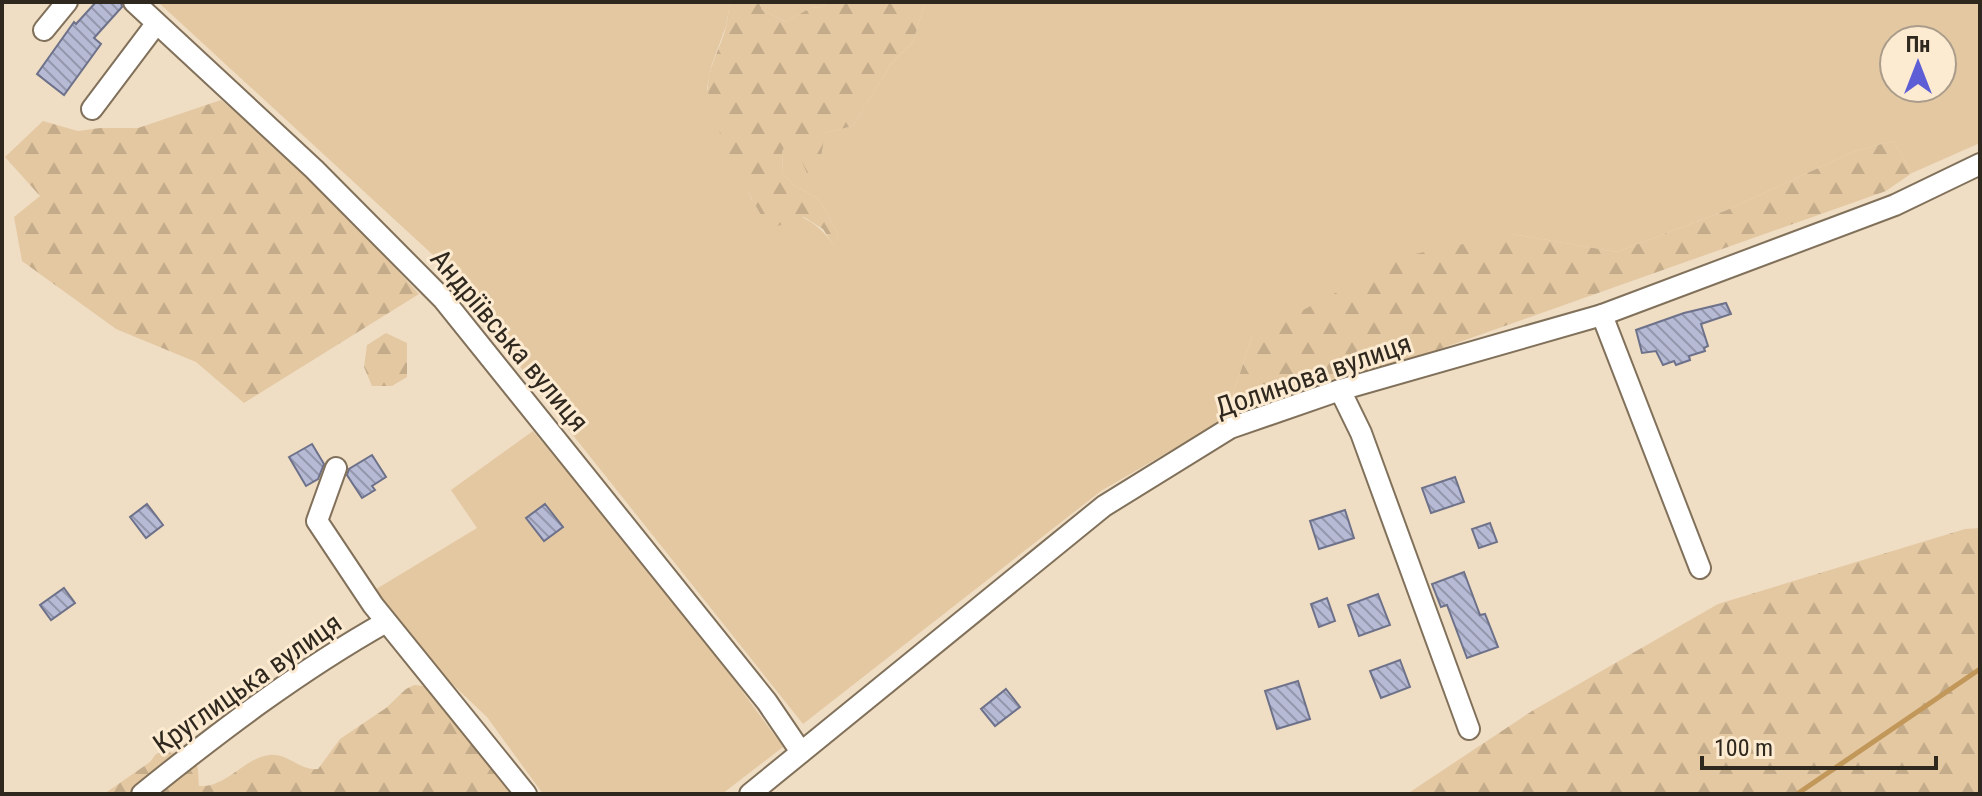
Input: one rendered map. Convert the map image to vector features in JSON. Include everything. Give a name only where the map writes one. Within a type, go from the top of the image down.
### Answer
[{"type":"street","points":[[44,30],[67,2]]},
{"type":"street","name":"Андріївська вулиця","points":[[134,2],[314,169],[443,299],[757,690],[801,752]]},
{"type":"street","points":[[92,109],[156,24]]},
{"type":"street","name":"Долинова вулиця","points":[[750,794],[1104,506],[1230,428],[1340,390],[1602,315],[1895,205],[1980,164]]},
{"type":"street","points":[[1602,315],[1700,568]]},
{"type":"street","points":[[1340,390],[1361,433],[1469,729]]},
{"type":"street","name":"Круглицька вулиця","points":[[336,468],[317,521],[386,622],[526,794]]},
{"type":"street","name":"Круглицька вулиця","points":[[142,794],[215,735],[334,652],[386,622]]},
{"type":"green space","points":[[158,2],[730,2],[707,88],[715,119],[752,200],[789,211],[809,221],[835,247],[838,234],[819,199],[795,186],[783,174],[782,152],[789,135],[825,133],[853,126],[891,64],[913,42],[925,2],[1980,2],[1980,143],[1912,173],[1893,141],[1855,151],[1727,210],[1617,252],[1512,234],[1252,337],[1232,397],[1216,424],[1101,491],[803,724],[545,400],[445,266]]},
{"type":"green space","points":[[730,2],[759,2],[762,10],[786,22],[828,2],[925,2],[913,42],[891,64],[853,126],[825,133],[819,169],[807,173],[790,136],[782,152],[783,174],[795,186],[819,199],[838,234],[836,249],[823,229],[804,217],[769,229],[722,138],[709,100],[708,86],[726,27]]},
{"type":"green space","points":[[759,2],[828,2],[786,22],[762,10]]},
{"type":"green space","points":[[221,100],[308,172],[419,294],[244,403],[196,362],[116,329],[22,261],[14,217],[40,196],[5,157],[43,121],[78,131],[138,128]]},
{"type":"green space","points":[[1893,141],[1912,173],[1886,191],[1437,350],[1216,424],[1232,397],[1252,337],[1405,256],[1512,234],[1617,252],[1727,210],[1855,151]]},
{"type":"green space","points":[[386,333],[407,343],[407,377],[392,386],[372,386],[364,367],[367,345]]},
{"type":"green space","points":[[533,431],[689,618],[783,747],[722,794],[543,794],[487,717],[447,679],[373,591],[477,528],[451,490]]},
{"type":"green space","points":[[1980,528],[1980,794],[1407,794],[1532,711],[1718,604],[1965,529]]},
{"type":"green space","points":[[414,685],[433,687],[518,794],[104,794],[161,753],[179,753],[190,757],[198,768],[199,786],[218,782],[251,761],[269,755],[318,769],[340,739]]},
{"type":"building","points":[[96,2],[121,2],[122,7],[94,38],[101,44],[64,95],[37,74],[74,22],[76,24]]},
{"type":"building","points":[[1726,303],[1731,314],[1701,324],[1708,346],[1704,348],[1705,351],[1689,356],[1690,360],[1663,365],[1656,351],[1642,353],[1636,330],[1684,313]]},
{"type":"building","points":[[312,444],[324,464],[318,479],[306,486],[289,457]]},
{"type":"building","points":[[372,455],[386,477],[372,486],[375,490],[362,498],[347,475],[349,469]]},
{"type":"building","points":[[1455,477],[1464,502],[1431,513],[1422,488]]},
{"type":"building","points":[[147,504],[163,525],[146,538],[130,517]]},
{"type":"building","points":[[545,504],[563,527],[544,541],[526,518]]},
{"type":"building","points":[[1345,510],[1354,538],[1319,549],[1310,521]]},
{"type":"building","points":[[1490,523],[1497,542],[1479,548],[1472,529]]},
{"type":"building","points":[[1464,572],[1480,615],[1485,614],[1498,647],[1467,658],[1447,605],[1441,607],[1432,584]]},
{"type":"building","points":[[64,588],[75,603],[51,620],[40,605]]},
{"type":"building","points":[[1378,594],[1390,625],[1359,636],[1348,605]]},
{"type":"building","points":[[1327,598],[1335,621],[1319,627],[1311,604]]},
{"type":"building","points":[[1400,660],[1410,687],[1381,698],[1370,671]]},
{"type":"building","points":[[1298,681],[1310,719],[1277,729],[1265,691]]},
{"type":"building","points":[[1006,689],[1020,707],[995,726],[981,709]]},
{"type":"waterway","points":[[1797,794],[1980,669]]}]
